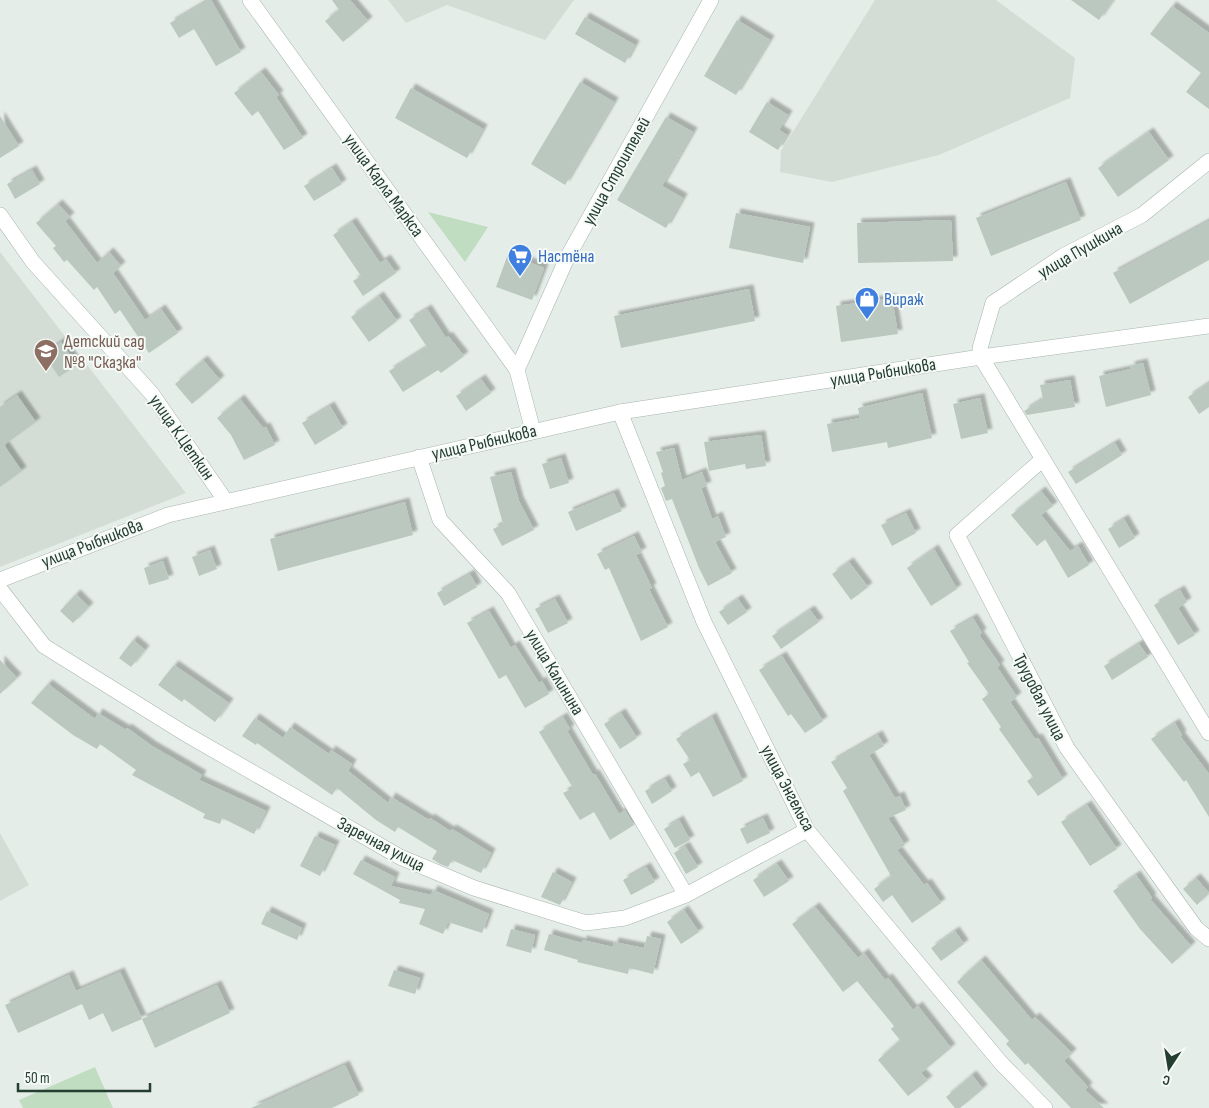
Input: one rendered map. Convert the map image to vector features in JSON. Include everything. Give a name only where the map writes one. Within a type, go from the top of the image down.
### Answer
[{"type":"street","name":"улица Карла Маркса","points":[[250,0],[518,370]]},
{"type":"street","name":"улица Строителей","points":[[518,370],[567,258],[711,0]]},
{"type":"street","name":"улица Пушкина","points":[[981,357],[980,348],[993,303],[1063,256],[1142,215],[1209,161]]},
{"type":"street","name":"улица К.Цеткин","points":[[0,215],[34,262],[152,394],[226,500]]},
{"type":"street","name":"улица Рыбникова","points":[[0,580],[71,550],[168,515],[226,500],[620,412],[981,357],[1209,326]]},
{"type":"street","points":[[981,357],[1209,733]]},
{"type":"street","points":[[518,370],[533,431]]},
{"type":"street","name":"улица Энгельса","points":[[620,412],[704,622],[807,830],[1002,1063],[1045,1108]]},
{"type":"street","name":"улица Калинина","points":[[419,457],[440,520],[508,593],[686,895]]},
{"type":"street","name":"Трудовая улица","points":[[1043,459],[957,535],[1066,748],[1196,928],[1209,938]]},
{"type":"street","name":"Заречная улица","points":[[0,589],[44,646],[184,733],[400,857],[474,888],[586,922],[625,918],[686,895],[807,830]]},
{"type":"shaded area","points":[[388,0],[574,0],[545,40],[447,5],[406,23]]},
{"type":"shaded area","points":[[875,0],[996,0],[1075,58],[1070,98],[939,155],[832,182],[780,172],[781,151]]},
{"type":"shaded area","name":"Детский сад №8 \"Сказка\"","points":[[0,252],[186,493],[0,567]]},
{"type":"shaded area","points":[[0,833],[29,885],[0,901]]},
{"type":"green space","points":[[428,212],[488,227],[465,262]]},
{"type":"green space","points":[[95,1067],[113,1108],[23,1108],[19,1100]]},
{"type":"building","points":[[211,0],[241,52],[216,66],[194,29],[179,38],[170,23]]},
{"type":"building","points":[[332,0],[350,0],[368,21],[343,42],[325,21],[339,10]]},
{"type":"building","points":[[1071,0],[1113,0],[1099,20]]},
{"type":"building","points":[[1172,6],[1209,33],[1209,109],[1186,92],[1201,73],[1150,34]]},
{"type":"building","points":[[585,17],[635,45],[625,63],[575,34]]},
{"type":"building","points":[[737,20],[770,40],[736,95],[704,76]]},
{"type":"building","points":[[261,72],[279,95],[276,97],[303,138],[284,150],[258,111],[252,116],[234,93]]},
{"type":"building","points":[[580,82],[614,102],[565,185],[531,164]]},
{"type":"building","points":[[411,88],[483,129],[467,158],[395,118]]},
{"type":"building","points":[[767,102],[788,115],[779,130],[787,135],[778,150],[749,132]]},
{"type":"building","points":[[0,116],[19,146],[0,158]]},
{"type":"building","points":[[666,117],[693,132],[662,186],[683,198],[666,228],[617,200]]},
{"type":"building","points":[[1149,132],[1169,160],[1118,197],[1098,168]]},
{"type":"building","points":[[332,168],[342,184],[314,201],[304,186]]},
{"type":"building","points":[[32,170],[40,184],[15,199],[7,184]]},
{"type":"building","points":[[1066,182],[1081,220],[991,256],[976,218]]},
{"type":"building","points":[[58,204],[70,217],[65,221],[97,263],[109,252],[121,266],[113,273],[145,320],[161,309],[178,333],[149,353],[120,310],[115,314],[97,287],[94,290],[67,260],[64,262],[53,248],[56,246],[36,223]]},
{"type":"building","points":[[736,213],[810,227],[803,263],[729,248]]},
{"type":"building","points":[[951,220],[953,261],[858,263],[857,223]]},
{"type":"building","points":[[1209,221],[1209,260],[1130,304],[1113,273]]},
{"type":"building","points":[[352,222],[380,263],[386,259],[396,273],[363,296],[353,281],[361,276],[333,235]]},
{"type":"building","name":"Настёна","points":[[508,254],[544,268],[532,300],[496,287]]},
{"type":"building","points":[[749,289],[755,321],[621,348],[614,316]]},
{"type":"building","points":[[379,296],[397,321],[369,342],[351,317]]},
{"type":"building","name":"Вираж","points":[[892,298],[898,334],[841,342],[836,306]]},
{"type":"building","points":[[427,309],[446,338],[448,336],[464,356],[441,373],[438,370],[403,392],[389,371],[427,347],[409,320]]},
{"type":"building","points":[[61,342],[77,365],[59,377],[43,354]]},
{"type":"building","points":[[203,360],[220,380],[192,404],[175,384]]},
{"type":"building","points":[[1143,363],[1151,395],[1106,407],[1099,376],[1131,369],[1130,366]]},
{"type":"building","points":[[481,379],[491,393],[466,411],[456,396]]},
{"type":"building","points":[[1070,380],[1075,407],[1027,415],[1024,411],[1043,399],[1040,385]]},
{"type":"building","points":[[1209,383],[1209,407],[1199,414],[1188,397]]},
{"type":"building","points":[[922,393],[932,438],[888,448],[887,442],[832,452],[827,424],[860,418],[858,408]]},
{"type":"building","points":[[17,395],[36,422],[4,445],[22,471],[0,487],[0,407]]},
{"type":"building","points":[[980,398],[988,433],[961,439],[953,404]]},
{"type":"building","points":[[240,399],[263,428],[266,427],[275,445],[244,460],[231,435],[217,418]]},
{"type":"building","points":[[330,406],[343,428],[315,445],[302,423]]},
{"type":"building","points":[[761,435],[766,466],[746,469],[745,464],[709,471],[704,442]]},
{"type":"building","points":[[1115,443],[1122,455],[1076,484],[1068,472]]},
{"type":"building","points":[[674,448],[682,480],[702,472],[707,486],[701,488],[712,519],[718,516],[726,537],[715,542],[732,573],[708,586],[672,499],[666,501],[661,488],[665,486],[661,473],[663,472],[656,452]]},
{"type":"building","points":[[561,458],[569,483],[550,489],[542,464]]},
{"type":"building","points":[[511,472],[519,501],[534,530],[502,546],[493,529],[503,524],[490,477]]},
{"type":"building","points":[[1041,491],[1053,506],[1041,515],[1070,551],[1078,546],[1089,565],[1068,578],[1045,539],[1037,546],[1011,515]]},
{"type":"building","points":[[614,493],[622,511],[576,531],[568,512]]},
{"type":"building","points":[[405,502],[413,535],[278,571],[270,539]]},
{"type":"building","points":[[906,513],[916,533],[892,546],[881,525]]},
{"type":"building","points":[[1124,519],[1135,538],[1119,548],[1108,529]]},
{"type":"building","points":[[634,536],[642,552],[636,555],[652,588],[649,589],[668,627],[641,641],[609,568],[605,570],[597,554]]},
{"type":"building","points":[[934,549],[957,589],[931,606],[907,568]]},
{"type":"building","points":[[210,550],[217,569],[199,576],[192,557]]},
{"type":"building","points":[[163,561],[169,579],[149,585],[144,568]]},
{"type":"building","points":[[849,562],[868,587],[851,600],[832,574]]},
{"type":"building","points":[[470,574],[477,587],[444,606],[437,593]]},
{"type":"building","points":[[1180,590],[1187,602],[1178,608],[1195,635],[1178,645],[1154,605]]},
{"type":"building","points":[[76,594],[89,607],[73,623],[60,611]]},
{"type":"building","points":[[555,599],[568,623],[548,633],[535,609]]},
{"type":"building","points":[[738,599],[747,612],[728,625],[719,612]]},
{"type":"building","points":[[810,610],[819,622],[781,649],[772,636]]},
{"type":"building","points":[[489,611],[511,648],[515,645],[539,683],[542,681],[549,694],[525,708],[506,675],[499,679],[467,623]]},
{"type":"building","points":[[973,618],[982,633],[979,635],[1000,665],[997,667],[1017,697],[1010,702],[1035,739],[1038,738],[1063,779],[1038,796],[1027,781],[1033,777],[999,729],[1001,727],[982,699],[989,694],[967,663],[969,662],[950,631]]},
{"type":"building","points":[[133,640],[145,650],[131,667],[119,658]]},
{"type":"building","points":[[1139,644],[1148,657],[1112,680],[1104,666]]},
{"type":"building","points":[[782,656],[823,721],[805,733],[791,714],[788,716],[759,670]]},
{"type":"building","points":[[0,660],[17,678],[0,694]]},
{"type":"building","points":[[174,665],[229,703],[215,722],[184,699],[182,702],[158,685]]},
{"type":"building","points":[[48,684],[95,719],[98,713],[126,730],[127,728],[152,746],[202,775],[199,780],[266,811],[254,834],[222,818],[220,824],[203,818],[205,814],[132,775],[136,770],[100,744],[97,749],[73,735],[31,703]]},
{"type":"building","points":[[621,713],[637,738],[620,749],[604,724]]},
{"type":"building","points":[[563,717],[570,729],[567,731],[593,775],[595,774],[619,814],[625,810],[634,825],[610,840],[594,812],[580,820],[563,793],[573,788],[539,732]]},
{"type":"building","points":[[712,717],[743,781],[713,797],[699,772],[691,777],[683,764],[690,760],[676,739]]},
{"type":"building","points":[[255,718],[283,738],[290,727],[329,754],[331,750],[352,764],[348,771],[388,803],[391,797],[429,820],[430,818],[450,831],[452,829],[491,853],[481,873],[452,860],[448,867],[440,864],[432,859],[437,851],[398,827],[395,832],[376,820],[337,788],[332,795],[257,743],[256,745],[242,736]]},
{"type":"building","points":[[1175,723],[1182,735],[1180,736],[1209,774],[1209,817],[1186,780],[1184,782],[1151,739]]},
{"type":"building","points":[[878,735],[884,746],[869,755],[895,798],[900,796],[906,810],[888,818],[905,845],[897,850],[924,885],[927,883],[941,903],[912,923],[892,895],[883,902],[874,889],[891,876],[843,791],[847,788],[831,762]]},
{"type":"building","points":[[665,779],[672,791],[652,804],[645,791]]},
{"type":"building","points":[[1087,805],[1117,849],[1090,866],[1061,822]]},
{"type":"building","points":[[763,818],[770,833],[747,844],[740,829]]},
{"type":"building","points":[[679,820],[690,840],[675,848],[664,829]]},
{"type":"building","points":[[315,836],[335,845],[320,876],[300,866]]},
{"type":"building","points":[[685,846],[698,867],[686,874],[674,853]]},
{"type":"building","points":[[361,860],[395,877],[391,886],[431,895],[433,890],[489,914],[482,933],[448,922],[443,934],[419,924],[425,909],[399,903],[400,900],[353,874]]},
{"type":"building","points":[[777,864],[789,881],[764,897],[753,880]]},
{"type":"building","points":[[646,867],[655,882],[631,895],[623,880]]},
{"type":"building","points":[[553,872],[572,882],[560,905],[541,897]]},
{"type":"building","points":[[1136,875],[1152,898],[1150,899],[1191,946],[1172,964],[1140,929],[1113,891]]},
{"type":"building","points":[[1196,878],[1209,893],[1197,905],[1183,889]]},
{"type":"building","points":[[815,907],[858,958],[864,953],[885,980],[888,978],[913,1010],[918,1006],[951,1048],[921,1073],[928,1080],[908,1096],[878,1060],[900,1040],[891,1029],[894,1026],[857,981],[843,992],[792,924]]},
{"type":"building","points":[[684,910],[699,932],[681,944],[667,922]]},
{"type":"building","points":[[267,911],[302,928],[297,940],[261,924]]},
{"type":"building","points":[[511,929],[535,935],[531,953],[506,946]]},
{"type":"building","points":[[955,931],[964,944],[941,961],[931,948]]},
{"type":"building","points":[[549,934],[582,943],[582,940],[613,947],[614,942],[644,948],[647,936],[661,939],[653,974],[629,968],[628,974],[577,962],[578,960],[544,950]]},
{"type":"building","points":[[981,960],[1032,1020],[1035,1017],[1072,1053],[1064,1061],[1088,1087],[1085,1090],[1104,1108],[1071,1108],[1028,1063],[1025,1065],[1006,1044],[1009,1041],[957,982]]},
{"type":"building","points":[[394,970],[420,978],[415,994],[388,986]]},
{"type":"building","points":[[120,972],[142,1019],[112,1032],[103,1013],[89,1020],[82,1004],[18,1033],[5,1005],[69,975],[76,991]]},
{"type":"building","points":[[217,985],[230,1013],[155,1048],[142,1019]]},
{"type":"building","points":[[345,1065],[359,1095],[332,1108],[251,1108]]},
{"type":"building","points":[[972,1075],[983,1089],[960,1108],[955,1108],[946,1097]]},
{"type":"place","name":"Настёна","points":[[520,277]]},
{"type":"place","name":"Вираж","points":[[867,320]]},
{"type":"place","name":"Детский сад №8 \"Сказка\"","points":[[46,372]]}]
